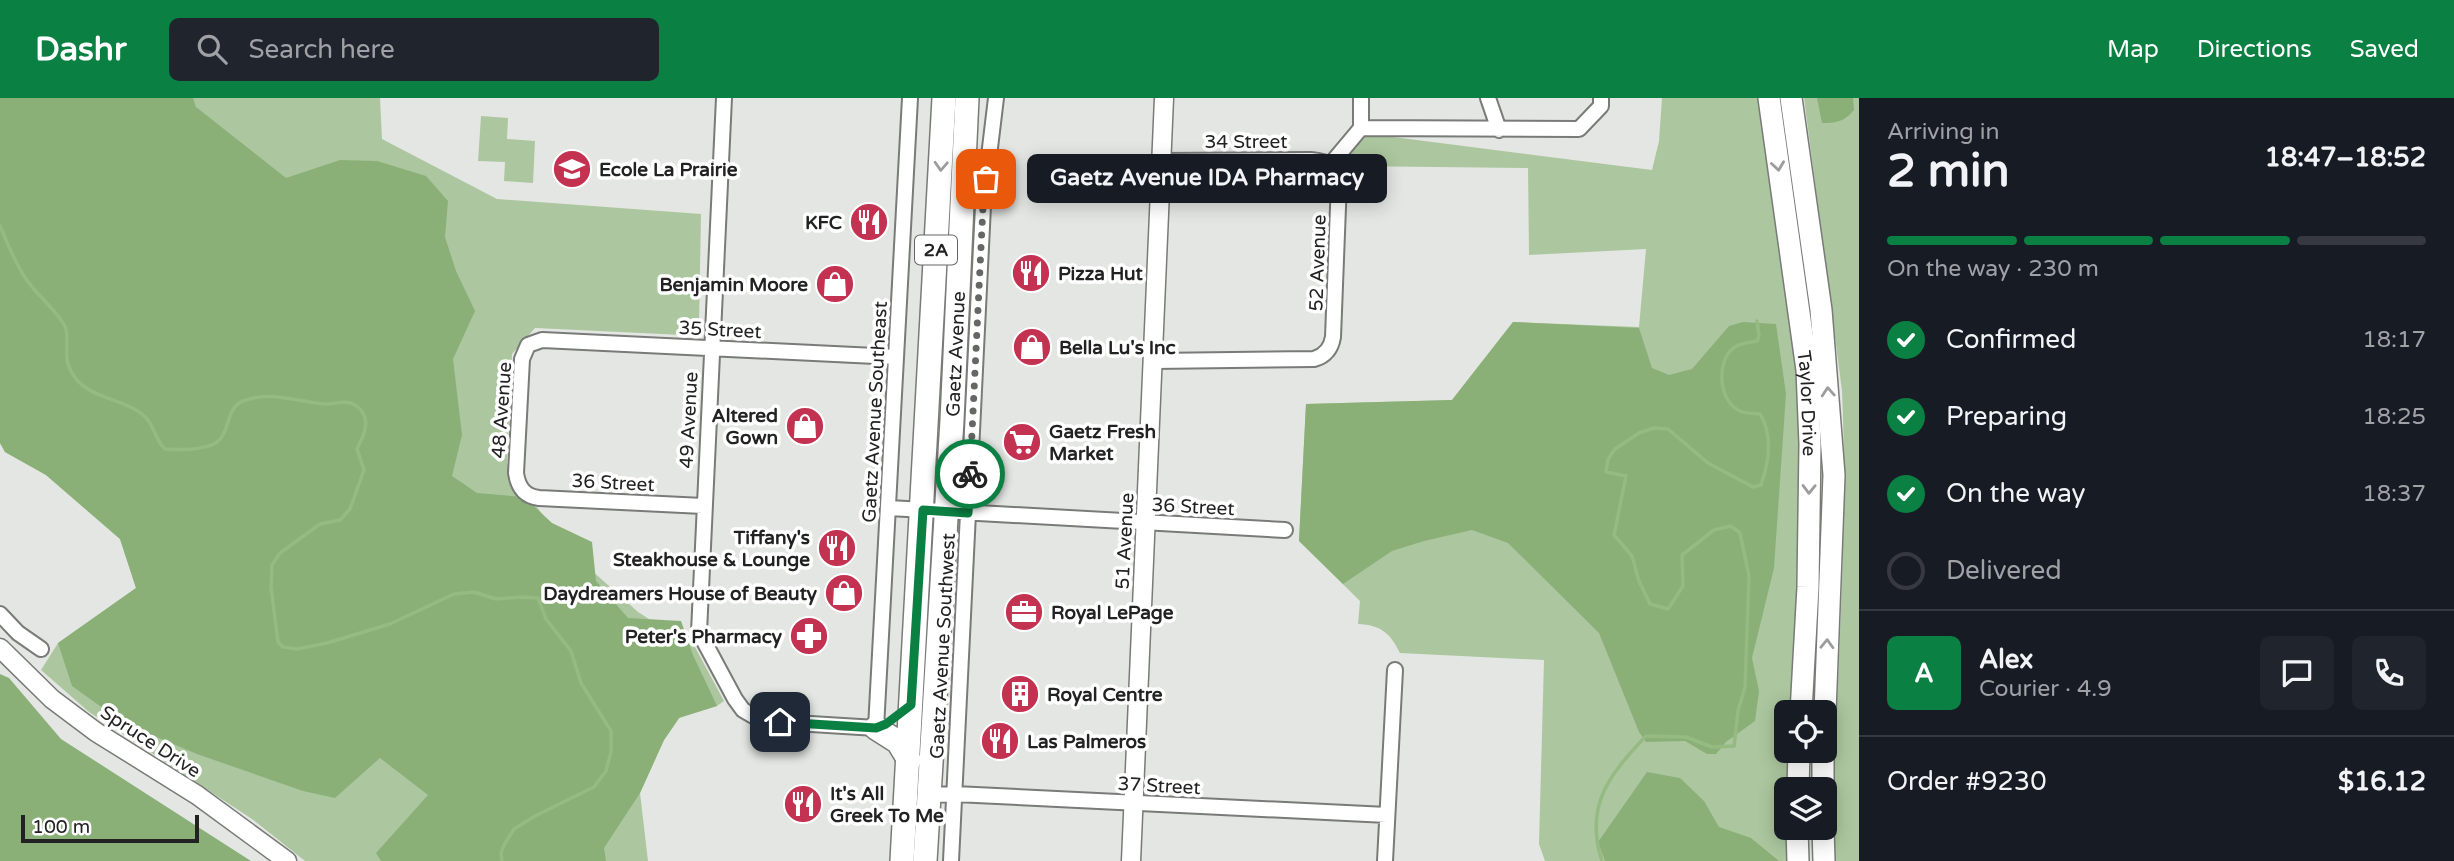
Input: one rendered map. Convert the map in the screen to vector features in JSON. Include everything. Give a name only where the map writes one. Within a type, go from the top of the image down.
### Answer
[{"type":"main road","name":"Gaetz Avenue","points":[[902,861],[944,98]]},
{"type":"main road","name":"Gaetz Avenue","points":[[925,861],[957,512],[967,98]]},
{"type":"main road","name":"Taylor Drive","points":[[1769,98],[1807,370],[1810,444],[1808,587],[1802,700]]},
{"type":"main road","name":"Taylor Drive","points":[[1791,98],[1821,310],[1834,475],[1825,700]]},
{"type":"main road","points":[[876,728],[886,724],[911,705]]},
{"type":"main road","points":[[876,728],[898,742],[909,760]]},
{"type":"main road","points":[[1797,840],[1798,861]]},
{"type":"main road","points":[[1823,840],[1824,861]]},
{"type":"street","name":"49 Avenue","points":[[724,98],[699,632],[735,699],[743,710],[762,721],[876,728]]},
{"type":"street","name":"Gaetz Avenue Southeast","points":[[876,728],[910,98]]},
{"type":"street","name":"Gaetz Avenue Southwest","points":[[951,861],[955,794],[957,512],[983,206],[996,98]]},
{"type":"street","name":"51 Avenue","points":[[1131,861],[1164,98]]},
{"type":"street","points":[[1329,164],[1361,128],[1361,98]]},
{"type":"street","points":[[1489,98],[1499,130]]},
{"type":"street","points":[[1361,128],[1579,129],[1601,106],[1601,98]]},
{"type":"street","name":"34 Street","points":[[1162,161],[1311,160],[1329,164]]},
{"type":"street","name":"52 Avenue","points":[[1153,360],[1317,359],[1329,350],[1333,337],[1339,181],[1337,173],[1329,164]]},
{"type":"street","name":"35 Street","points":[[542,340],[896,357]]},
{"type":"street","name":"48 Avenue","points":[[523,491],[516,473],[522,359],[528,345],[542,340]]},
{"type":"street","name":"36 Street","points":[[523,491],[539,498],[703,506]]},
{"type":"street","name":"36 Street","points":[[889,508],[1285,530]]},
{"type":"street","points":[[0,614],[18,633],[41,649]]},
{"type":"street","name":"Spruce Drive","points":[[0,648],[63,708],[96,732],[197,795],[287,861]]},
{"type":"street","points":[[1385,861],[1395,670]]},
{"type":"street","name":"37 Street","points":[[929,795],[955,794],[1387,815]]},
{"type":"green space","points":[[0,98],[380,98],[382,139],[497,199],[701,214],[699,326],[683,335],[535,328],[512,354],[507,463],[516,490],[534,503],[570,551],[638,612],[677,637],[689,636],[724,701],[717,706],[680,717],[664,740],[640,793],[648,861],[305,861],[252,819],[89,712],[41,670],[58,643],[136,588],[120,539],[46,475],[5,452],[0,443]]},
{"type":"green space","points":[[0,98],[193,98],[196,107],[286,178],[340,160],[377,161],[426,176],[448,201],[445,237],[456,271],[475,311],[453,359],[462,435],[452,476],[477,493],[524,497],[552,523],[592,542],[596,581],[628,618],[681,621],[693,655],[717,706],[679,718],[664,740],[640,793],[604,848],[606,861],[381,861],[376,853],[428,795],[380,758],[335,798],[303,791],[197,754],[125,724],[72,686],[58,643],[136,588],[120,539],[46,475],[5,452],[0,443]]},
{"type":"green space","points":[[1662,98],[1761,98],[1785,270],[1802,437],[1795,700],[1774,700],[1774,763],[1793,763],[1793,777],[1774,777],[1774,840],[1790,840],[1794,861],[1545,861],[1539,844],[1544,660],[1400,653],[1384,631],[1358,624],[1360,601],[1299,541],[1306,404],[1452,400],[1513,322],[1639,327],[1646,249],[1529,255],[1528,168],[1344,166],[1342,161],[1362,133],[1652,170],[1659,141]]},
{"type":"green space","points":[[1804,98],[1859,98],[1859,861],[1832,861],[1832,840],[1837,840],[1837,777],[1834,777],[1834,763],[1837,763],[1844,509],[1842,391]]},
{"type":"green space","points":[[1817,98],[1853,98],[1854,110],[1840,121],[1822,123]]},
{"type":"green space","points":[[481,116],[508,118],[507,139],[535,141],[533,183],[504,181],[505,162],[478,161]]},
{"type":"green space","points":[[1513,322],[1639,328],[1652,368],[1669,375],[1692,369],[1729,326],[1743,322],[1776,324],[1786,394],[1774,568],[1752,658],[1759,691],[1755,721],[1726,742],[1716,754],[1707,754],[1685,741],[1646,742],[1639,732],[1599,633],[1508,543],[1472,530],[1424,541],[1392,551],[1343,584],[1299,541],[1306,404],[1452,400]]},
{"type":"green space","points":[[0,674],[9,678],[61,739],[251,861],[0,861]]},
{"type":"green space","points":[[1647,772],[1680,778],[1704,801],[1719,827],[1751,838],[1779,861],[1605,861],[1598,842]]},
{"type":"waterway","points":[[0,226],[26,279],[64,324],[67,360],[77,380],[92,391],[142,414],[150,422],[165,449],[196,448],[214,444],[223,434],[237,404],[253,398],[274,397],[324,404],[347,402],[362,411],[365,427],[357,449],[364,470],[350,509],[340,520],[320,524],[280,553],[272,565],[271,587],[278,642],[283,647],[297,649],[327,643],[390,624],[454,594],[474,592],[496,599],[538,598],[546,619],[571,651],[581,683],[611,731],[611,752],[606,771],[594,787],[514,829],[504,845],[502,861]]},
{"type":"waterway","points":[[1602,861],[1596,824],[1603,792],[1621,764],[1646,736],[1686,737],[1712,747],[1734,746],[1738,711],[1745,687],[1749,576],[1740,533],[1731,526],[1714,530],[1682,555],[1683,586],[1668,609],[1650,604],[1639,581],[1632,556],[1614,535],[1626,476],[1606,472],[1608,459],[1615,449],[1639,433],[1654,428],[1668,429],[1708,463],[1753,487],[1761,485],[1768,449],[1764,422],[1760,414],[1743,412],[1731,405],[1726,397],[1722,379],[1722,369],[1729,353],[1737,346],[1757,341],[1757,321]]},
{"type":"way so far","points":[[970,474],[986,179]]},
{"type":"place","name":"Ecole La Prairie","points":[[572,169]]},
{"type":"place","name":"Gaetz Avenue IDA Pharmacy","points":[[986,179]]},
{"type":"place","name":"KFC","points":[[869,222]]},
{"type":"place","name":"Pizza Hut","points":[[1031,273]]},
{"type":"place","name":"Benjamin Moore","points":[[835,284]]},
{"type":"place","name":"Bella Lu's Inc","points":[[1032,347]]},
{"type":"place","name":"Altered Gown","points":[[805,426]]},
{"type":"place","name":"Gaetz Fresh Market","points":[[1022,442]]},
{"type":"place","name":"Tiffany's Steakhouse & Lounge","points":[[837,548]]},
{"type":"place","name":"Daydreamers House of Beauty","points":[[844,593]]},
{"type":"place","name":"Royal LePage","points":[[1024,612]]},
{"type":"place","name":"Peter's Pharmacy","points":[[809,636]]},
{"type":"place","name":"Royal Centre","points":[[1020,694]]},
{"type":"place","name":"Las Palmeros","points":[[1000,741]]},
{"type":"place","name":"It's All Greek To Me","points":[[803,804]]},
{"type":"route","points":[[780,722],[876,728],[897,717],[911,705],[923,510],[968,513],[970,474]]}]
